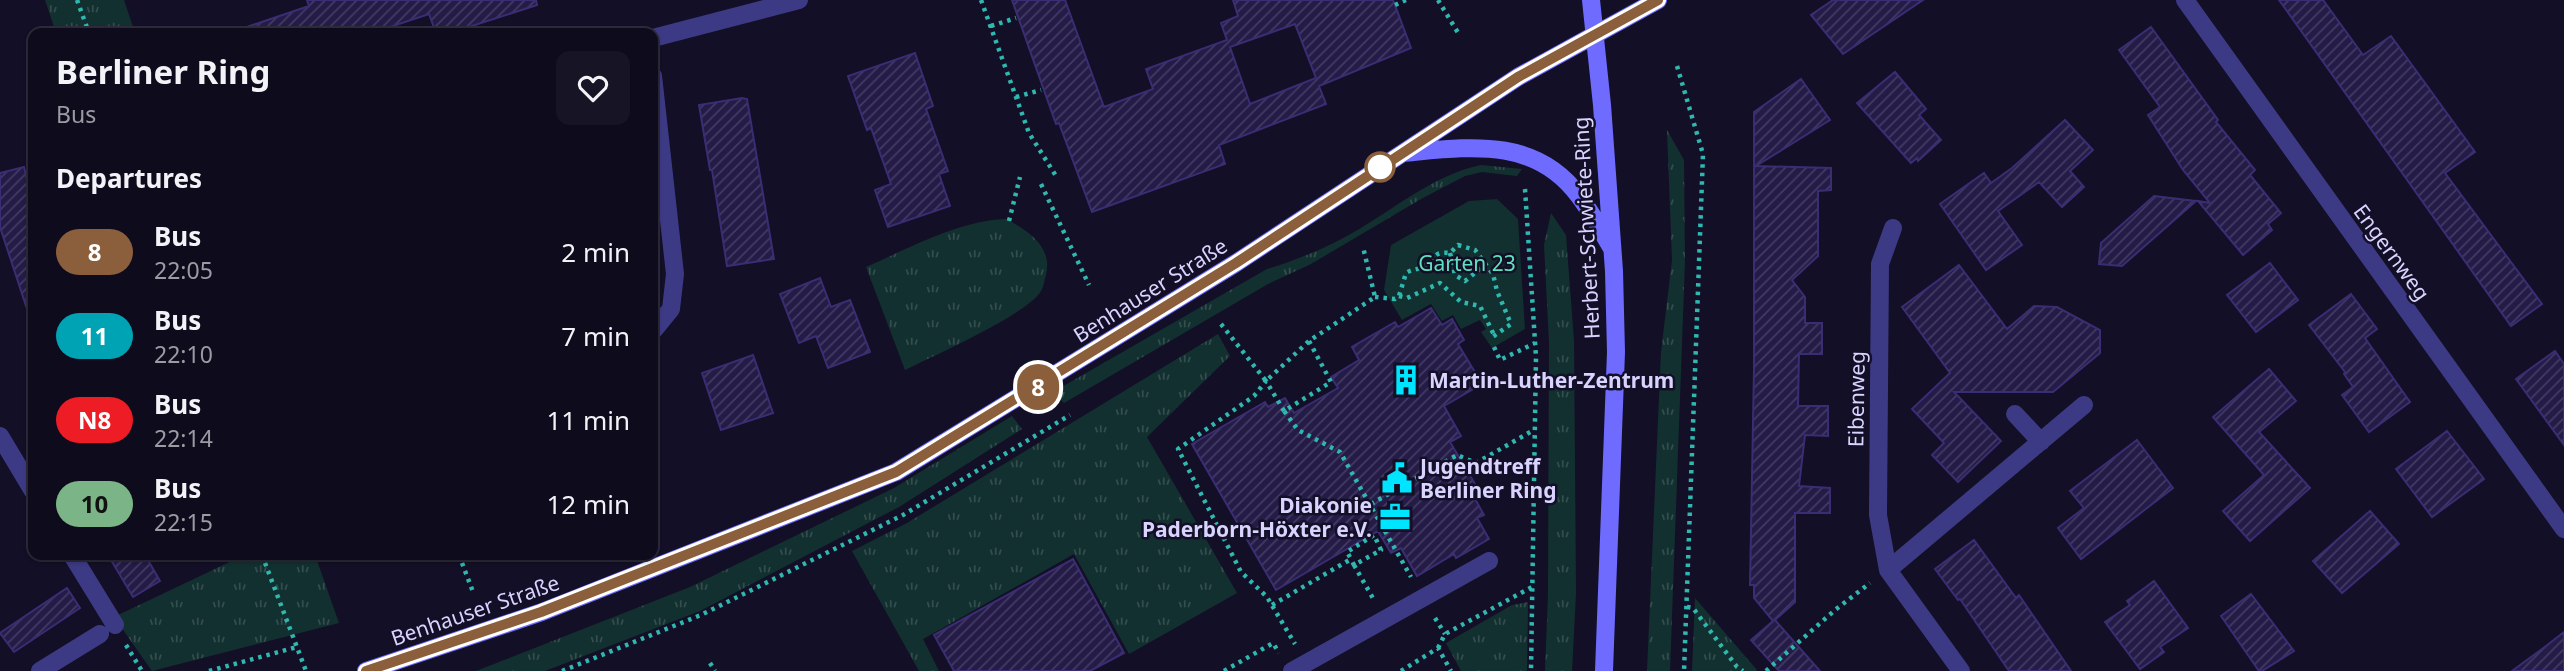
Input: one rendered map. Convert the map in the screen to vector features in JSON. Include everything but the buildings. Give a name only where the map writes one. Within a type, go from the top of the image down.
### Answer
[{"type":"main road","name":"Herbert-Schwiete-Ring","points":[[1591,0],[1612,249],[1616,352],[1604,671]]},
{"type":"main road","name":"Benhauser Straße","points":[[371,670],[541,612],[896,472],[1236,263],[1518,77],[1658,0]]},
{"type":"main road","points":[[1400,154],[1458,148],[1490,148],[1510,150],[1531,157],[1560,176],[1578,195],[1612,249]]},
{"type":"street","points":[[658,37],[799,0]]},
{"type":"street","name":"Engernweg","points":[[2185,0],[2564,529]]},
{"type":"street","points":[[658,121],[675,274],[671,309],[658,325]]},
{"type":"street","name":"Eibenweg","points":[[1893,228],[1880,264],[1878,515],[1888,570],[1961,671]]},
{"type":"street","points":[[1888,570],[2084,405]]},
{"type":"street","points":[[2015,414],[2041,442]]},
{"type":"street","points":[[0,436],[28,483]]},
{"type":"street","points":[[40,671],[107,630],[74,560]]},
{"type":"street","points":[[1294,665],[1489,561]]},
{"type":"path","points":[[77,0],[87,28]]},
{"type":"path","points":[[981,0],[1029,133],[1056,176]]},
{"type":"path","points":[[1395,5],[1406,0]]},
{"type":"path","points":[[1438,0],[1460,36]]},
{"type":"path","points":[[991,26],[1016,18]]},
{"type":"path","points":[[1677,66],[1703,155],[1684,671]]},
{"type":"path","points":[[1016,97],[1041,90]]},
{"type":"path","points":[[1009,221],[1020,177]]},
{"type":"path","points":[[1041,184],[1089,285]]},
{"type":"path","points":[[1525,189],[1535,343],[1531,671]]},
{"type":"path","points":[[1399,296],[1407,298],[1440,284],[1461,302],[1480,306],[1492,337],[1511,324],[1496,291],[1493,274],[1475,250],[1458,245],[1450,253]]},
{"type":"path","points":[[1363,247],[1375,297]]},
{"type":"path","points":[[1294,665],[1272,605],[1241,572],[1178,449],[1254,396],[1266,381],[1309,341],[1375,297],[1395,299],[1399,296],[1406,273],[1424,266],[1431,257],[1442,252],[1450,253]]},
{"type":"path","points":[[1450,253],[1455,275],[1465,281],[1486,264]]},
{"type":"path","points":[[1221,324],[1266,381],[1298,430],[1340,452],[1412,579]]},
{"type":"path","points":[[1284,411],[1331,382],[1309,341]]},
{"type":"path","points":[[1494,347],[1500,360],[1535,343]]},
{"type":"path","points":[[562,671],[701,615],[903,515],[1070,415]]},
{"type":"path","points":[[1371,504],[1457,455],[1476,463],[1533,431]]},
{"type":"path","points":[[1354,565],[1381,550],[1374,536],[1347,552],[1354,565],[1362,579]]},
{"type":"path","points":[[1272,605],[1351,559]]},
{"type":"path","points":[[264,560],[306,671]]},
{"type":"path","points":[[461,560],[472,592]]},
{"type":"path","points":[[1766,671],[1835,610],[1888,570]]},
{"type":"path","points":[[1401,671],[1438,649],[1445,634],[1533,586]]},
{"type":"path","points":[[1687,607],[1693,608],[1737,667],[1743,671]]},
{"type":"path","points":[[107,630],[142,671]]},
{"type":"path","points":[[1224,671],[1273,643],[1294,665]]},
{"type":"path","points":[[209,671],[297,647]]},
{"type":"path","points":[[1438,649],[1451,671]]},
{"type":"path","points":[[710,663],[715,671]]},
{"type":"green space","points":[[45,0],[124,0],[133,28],[54,28]]},
{"type":"green space","points":[[1667,130],[1684,160],[1685,261],[1670,671],[1647,671],[1661,352],[1672,260]]},
{"type":"green space","points":[[1481,165],[1522,169],[1517,176],[1482,172],[1465,176],[1311,264],[1268,284],[1064,403],[1053,392],[1267,269],[1327,246],[1449,175]]},
{"type":"green space","name":"Garten 23","points":[[1497,199],[1518,219],[1525,329],[1492,348],[1481,332],[1486,329],[1480,320],[1461,329],[1453,315],[1442,321],[1431,304],[1402,320],[1384,290],[1391,245],[1469,201]]},
{"type":"green space","points":[[1551,213],[1566,235],[1574,341],[1576,593],[1572,671],[1545,671],[1549,342],[1544,245]]},
{"type":"green space","points":[[1006,219],[1030,234],[1042,247],[1047,265],[1041,291],[1033,300],[1000,322],[905,370],[866,267],[952,230]]},
{"type":"green space","points":[[1218,334],[1230,356],[1147,437],[1237,593],[1129,654],[1074,554],[923,639],[939,671],[919,671],[852,551],[907,523]]},
{"type":"green space","points":[[1012,416],[1022,429],[899,507],[700,611],[545,671],[476,671],[690,587],[894,488]]},
{"type":"green space","points":[[234,560],[317,560],[339,623],[152,671],[114,617]]},
{"type":"green space","points":[[1695,598],[1757,670],[1756,671],[1692,671]]},
{"type":"green space","points":[[1528,602],[1527,671],[1461,671],[1446,643],[1512,605]]},
{"type":"bus line","name":"8","points":[[366,671],[541,612],[896,472],[1236,263],[1518,77],[1658,0]]},
{"type":"place","name":"Martin-Luther-Zentrum","points":[[1406,380]]},
{"type":"place","name":"Jugendtreff Berliner Ring","points":[[1397,478]]},
{"type":"place","name":"Diakonie Paderborn-Höxter e.V.","points":[[1395,517]]}]
